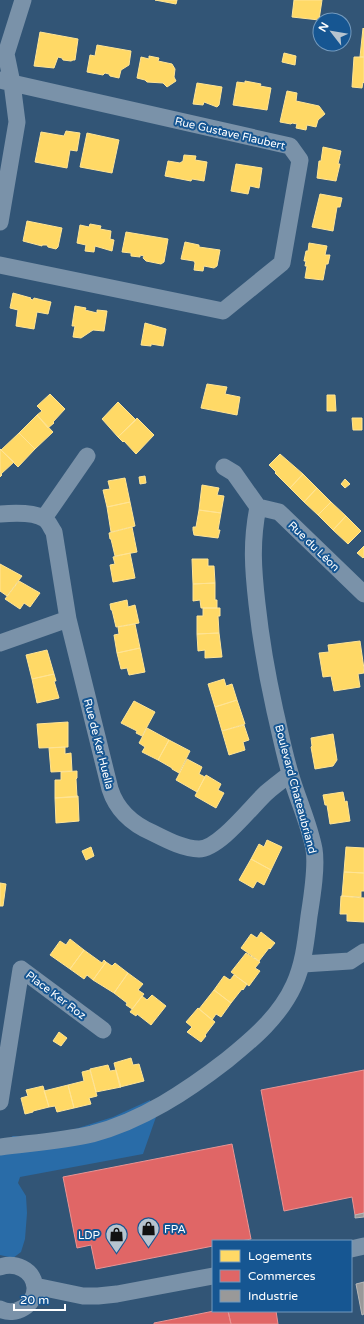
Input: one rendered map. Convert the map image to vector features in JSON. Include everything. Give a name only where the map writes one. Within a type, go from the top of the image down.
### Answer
[{"type":"street","points":[[0,222],[17,122],[6,82],[6,54],[23,0]]},
{"type":"street","name":"Rue Gustave Flaubert","points":[[0,265],[223,311],[282,263],[300,160],[290,146],[6,82]]},
{"type":"street","points":[[0,514],[21,513],[44,518],[87,456]]},
{"type":"street","points":[[224,467],[234,473],[258,507]]},
{"type":"street","name":"Rue du Léon","points":[[258,507],[279,512],[364,594]]},
{"type":"street","name":"Boulevard Chateaubriand","points":[[0,1147],[93,1134],[135,1118],[175,1098],[245,1046],[262,1030],[280,1009],[294,987],[303,964],[314,880],[314,851],[290,774],[261,644],[254,578],[253,550],[258,507]]},
{"type":"street","name":"Rue de Ker Huella","points":[[44,518],[50,524],[54,532],[68,619],[112,797],[124,814],[132,822],[145,830],[167,840],[200,849],[212,846],[221,839],[266,793],[290,774]]},
{"type":"street","points":[[0,643],[68,619]]},
{"type":"street","points":[[303,964],[350,961],[364,952]]},
{"type":"street","name":"Place Ker Roz","points":[[0,1102],[21,969],[103,1030]]},
{"type":"street","points":[[352,1248],[364,1246]]},
{"type":"street","points":[[0,1267],[11,1265],[22,1268],[31,1276],[35,1286],[31,1300],[23,1308],[14,1311],[1,1310]]},
{"type":"street","points":[[35,1286],[83,1296],[98,1296],[117,1294],[212,1276]]},
{"type":"shaded area","points":[[150,1100],[156,1117],[143,1154],[20,1177],[18,1183],[26,1196],[27,1213],[25,1239],[21,1252],[13,1258],[0,1255],[0,1144],[13,1136],[50,1137],[113,1117]]},
{"type":"building: Logements","points":[[155,0],[177,0],[176,4]]},
{"type":"building: Logements","points":[[294,0],[322,0],[320,12],[312,12],[312,19],[292,17]]},
{"type":"building: Logements","points":[[363,28],[364,57],[360,57]]},
{"type":"building: Logements","points":[[40,32],[78,39],[75,60],[63,60],[62,58],[58,57],[54,68],[34,66]]},
{"type":"building: Logements","points":[[97,45],[131,51],[129,65],[121,70],[119,78],[105,73],[103,75],[87,72],[90,55],[95,56]]},
{"type":"building: Logements","points":[[284,53],[296,56],[295,65],[282,62]]},
{"type":"building: Logements","points":[[149,56],[159,58],[158,61],[172,64],[175,69],[174,77],[176,81],[167,87],[163,83],[147,82],[137,78],[141,57],[149,59]]},
{"type":"building: Logements","points":[[354,57],[364,57],[364,83],[363,82],[362,88],[352,87]]},
{"type":"building: Logements","points":[[245,81],[261,84],[260,86],[271,88],[267,110],[233,105],[237,82],[245,83]]},
{"type":"building: Logements","points":[[197,83],[222,87],[219,105],[217,107],[204,102],[203,105],[193,104]]},
{"type":"building: Logements","points":[[287,91],[297,93],[296,101],[319,106],[325,114],[318,120],[316,127],[307,125],[306,130],[296,128],[297,124],[280,122]]},
{"type":"building: Logements","points":[[66,131],[80,133],[77,151],[70,150],[67,168],[35,162],[41,132],[64,136]]},
{"type":"building: Logements","points":[[87,133],[119,140],[112,173],[80,167]]},
{"type":"building: Logements","points":[[323,147],[341,151],[336,181],[317,178],[319,161],[321,161]]},
{"type":"building: Logements","points":[[184,155],[196,156],[195,160],[207,162],[204,181],[192,179],[191,181],[165,176],[168,161],[180,163],[183,161]]},
{"type":"building: Logements","points":[[236,164],[262,168],[259,188],[250,186],[248,194],[231,191]]},
{"type":"building: Logements","points":[[320,194],[342,198],[340,207],[337,207],[333,231],[312,227]]},
{"type":"building: Logements","points":[[27,221],[62,228],[58,247],[56,249],[48,247],[47,245],[42,246],[23,241]]},
{"type":"building: Logements","points":[[90,224],[101,226],[100,229],[111,231],[110,239],[114,240],[112,251],[95,246],[94,252],[85,251],[86,245],[77,243],[80,225],[89,227]]},
{"type":"building: Logements","points":[[126,232],[168,239],[164,262],[161,264],[146,261],[143,258],[144,256],[131,256],[131,253],[122,252]]},
{"type":"building: Logements","points":[[185,242],[199,245],[199,247],[220,250],[217,266],[214,268],[204,266],[203,271],[194,270],[194,261],[181,259]]},
{"type":"building: Logements","points":[[309,243],[327,246],[325,255],[330,255],[328,264],[326,264],[323,280],[305,278],[307,266],[305,266],[306,261],[304,261]]},
{"type":"building: Logements","points":[[13,293],[31,298],[30,299],[33,300],[34,298],[51,302],[48,314],[37,312],[34,329],[16,326],[18,310],[10,308]]},
{"type":"building: Logements","points":[[75,306],[86,308],[85,310],[97,313],[97,310],[107,311],[104,331],[93,330],[81,338],[73,337],[75,326],[72,326]]},
{"type":"building: Logements","points":[[145,323],[166,329],[163,346],[151,344],[151,346],[141,345]]},
{"type":"building: Logements","points":[[207,384],[227,387],[225,394],[240,397],[237,415],[201,408]]},
{"type":"building: Logements","points":[[50,394],[65,409],[48,428],[37,415],[42,411],[37,406]]},
{"type":"building: Logements","points":[[327,395],[335,395],[336,411],[327,411]]},
{"type":"building: Logements","points":[[118,402],[136,420],[118,437],[102,419]]},
{"type":"building: Logements","points":[[37,415],[53,432],[35,449],[19,433]]},
{"type":"building: Logements","points":[[137,418],[154,435],[136,454],[124,441],[123,442],[118,437]]},
{"type":"building: Logements","points":[[352,418],[362,418],[362,430],[353,430]]},
{"type":"building: Logements","points":[[19,433],[35,449],[18,467],[1,450]]},
{"type":"building: Logements","points":[[0,449],[14,462],[1,474],[2,475],[0,477]]},
{"type":"building: Logements","points":[[280,454],[303,474],[290,488],[269,465]]},
{"type":"building: Logements","points":[[303,474],[317,488],[304,502],[290,488]]},
{"type":"building: Logements","points":[[145,476],[146,483],[140,484],[139,477]]},
{"type":"building: Logements","points":[[125,478],[130,502],[107,507],[103,490],[110,489],[108,481]]},
{"type":"building: Logements","points":[[345,479],[350,484],[345,488],[341,484]]},
{"type":"building: Logements","points":[[202,485],[219,488],[217,495],[224,496],[221,513],[199,510]]},
{"type":"building: Logements","points":[[317,488],[331,502],[318,515],[304,502]]},
{"type":"building: Logements","points":[[130,502],[135,526],[111,532],[107,507]]},
{"type":"building: Logements","points":[[331,502],[346,516],[333,530],[318,515]]},
{"type":"building: Logements","points":[[199,510],[221,513],[218,538],[194,535],[193,527],[196,527]]},
{"type":"building: Logements","points":[[346,516],[361,531],[348,544],[333,530]]},
{"type":"building: Logements","points":[[132,527],[137,552],[115,556],[109,533]]},
{"type":"building: Logements","points":[[364,546],[364,557],[363,558],[357,553]]},
{"type":"building: Logements","points":[[130,553],[135,578],[113,582],[110,565],[115,564],[113,557]]},
{"type":"building: Logements","points":[[192,559],[208,559],[208,566],[214,566],[215,583],[193,584]]},
{"type":"building: Logements","points":[[0,564],[22,576],[7,596],[0,591]]},
{"type":"building: Logements","points":[[19,581],[40,593],[30,607],[24,603],[20,609],[5,599]]},
{"type":"building: Logements","points":[[215,583],[215,600],[217,600],[217,608],[201,608],[200,600],[193,601],[193,584]]},
{"type":"building: Logements","points":[[127,600],[128,607],[135,605],[139,623],[116,627],[110,604]]},
{"type":"building: Logements","points":[[203,608],[220,608],[220,616],[218,616],[219,633],[197,634],[197,616],[203,616]]},
{"type":"building: Logements","points":[[135,624],[140,648],[117,653],[114,635],[119,634],[118,627]]},
{"type":"building: Logements","points":[[219,633],[222,657],[205,658],[205,650],[198,651],[197,634]]},
{"type":"building: Logements","points":[[360,641],[364,673],[358,674],[360,687],[334,691],[331,676],[323,677],[319,653],[329,652],[328,645]]},
{"type":"building: Logements","points":[[140,648],[145,672],[129,675],[127,668],[121,669],[117,653]]},
{"type":"building: Logements","points":[[47,650],[54,674],[32,679],[26,655]]},
{"type":"building: Logements","points":[[54,674],[56,681],[54,681],[59,698],[37,703],[32,679]]},
{"type":"building: Logements","points":[[224,679],[226,686],[232,684],[237,700],[215,707],[208,684]]},
{"type":"building: Logements","points":[[237,700],[245,724],[222,731],[215,707]]},
{"type":"building: Logements","points":[[134,701],[155,712],[142,736],[136,733],[137,731],[121,723]]},
{"type":"building: Logements","points":[[68,722],[68,747],[39,748],[37,724]]},
{"type":"building: Logements","points":[[244,725],[249,740],[243,742],[245,750],[229,755],[222,731]]},
{"type":"building: Logements","points":[[147,728],[169,740],[158,760],[142,752],[145,747],[139,743]]},
{"type":"building: Logements","points":[[333,734],[337,760],[333,766],[315,769],[311,738]]},
{"type":"building: Logements","points":[[169,740],[190,751],[179,773],[158,760]]},
{"type":"building: Logements","points":[[65,747],[65,754],[71,753],[72,771],[51,772],[49,748]]},
{"type":"building: Logements","points":[[187,759],[202,767],[199,774],[205,777],[197,792],[176,780]]},
{"type":"building: Logements","points":[[77,771],[77,797],[55,798],[55,780],[61,780],[61,772]]},
{"type":"building: Logements","points":[[206,775],[221,784],[218,790],[224,793],[216,808],[195,796]]},
{"type":"building: Logements","points":[[343,792],[345,802],[347,801],[350,821],[330,824],[327,805],[325,805],[323,795]]},
{"type":"building: Logements","points":[[78,796],[79,821],[56,823],[55,798]]},
{"type":"building: Logements","points":[[267,840],[282,847],[271,870],[251,859],[259,844],[264,847]]},
{"type":"building: Logements","points":[[91,847],[94,856],[86,860],[82,851]]},
{"type":"building: Logements","points":[[346,847],[364,848],[364,873],[344,872]]},
{"type":"building: Logements","points":[[251,859],[271,870],[264,885],[257,881],[253,888],[239,880]]},
{"type":"building: Logements","points":[[344,872],[364,873],[364,891],[361,891],[361,897],[342,896]]},
{"type":"building: Logements","points":[[0,883],[6,884],[3,906],[0,906]]},
{"type":"building: Logements","points":[[341,896],[364,898],[364,922],[347,921],[347,914],[340,914]]},
{"type":"building: Logements","points":[[261,932],[275,943],[259,961],[241,948],[251,934],[257,938]]},
{"type":"building: Logements","points":[[70,939],[84,950],[70,969],[50,955],[60,941],[66,945]]},
{"type":"building: Logements","points":[[84,950],[102,963],[104,960],[106,962],[93,980],[87,975],[84,979],[70,969]]},
{"type":"building: Logements","points":[[246,953],[260,962],[255,968],[260,971],[249,986],[231,972]]},
{"type":"building: Logements","points":[[106,962],[112,966],[115,963],[128,973],[114,993],[93,980]]},
{"type":"building: Logements","points":[[128,973],[143,984],[138,990],[144,994],[132,1009],[114,993]]},
{"type":"building: Logements","points":[[234,975],[247,984],[231,1003],[214,990],[224,976],[230,980]]},
{"type":"building: Logements","points":[[214,990],[231,1003],[221,1017],[216,1014],[212,1020],[199,1009]]},
{"type":"building: Logements","points":[[152,995],[166,1006],[151,1025],[137,1014],[136,1016],[130,1012],[142,996],[147,1000]]},
{"type":"building: Logements","points":[[198,1008],[215,1022],[201,1042],[187,1032],[192,1027],[186,1022]]},
{"type":"building: Logements","points":[[59,1032],[67,1038],[61,1046],[53,1041]]},
{"type":"building: Logements","points":[[131,1058],[133,1065],[139,1064],[144,1081],[120,1087],[114,1063]]},
{"type":"building: Logements","points":[[108,1065],[110,1071],[116,1070],[121,1087],[96,1092],[90,1069]]},
{"type":"building: Logements","points":[[90,1070],[97,1096],[89,1098],[91,1104],[74,1108],[68,1085],[84,1081],[82,1072]]},
{"type":"building: Logements","points":[[68,1085],[74,1108],[57,1112],[55,1106],[49,1107],[44,1091]]},
{"type":"building: Logements","points":[[43,1086],[49,1107],[25,1114],[21,1098],[28,1096],[26,1090]]},
{"type":"building: Commerces","points":[[364,1070],[364,1213],[355,1215],[352,1197],[284,1211],[261,1090]]},
{"type":"building: Commerces","points":[[232,1144],[251,1239],[212,1240],[212,1246],[96,1269],[91,1245],[77,1248],[63,1177]]},
{"type":"building: Commerces","points":[[212,1311],[228,1312],[231,1324],[154,1324]]},
{"type":"building: Commerces","points":[[228,1312],[276,1312],[278,1324],[231,1324]]},
{"type":"building: Industrie","points":[[364,1213],[364,1217],[355,1218],[355,1215]]},
{"type":"building: Industrie","points":[[364,1282],[364,1314],[362,1315],[356,1284]]},
{"type":"place","name":"FPA","points":[[149,1248]]},
{"type":"place","name":"LDP","points":[[116,1254]]}]
